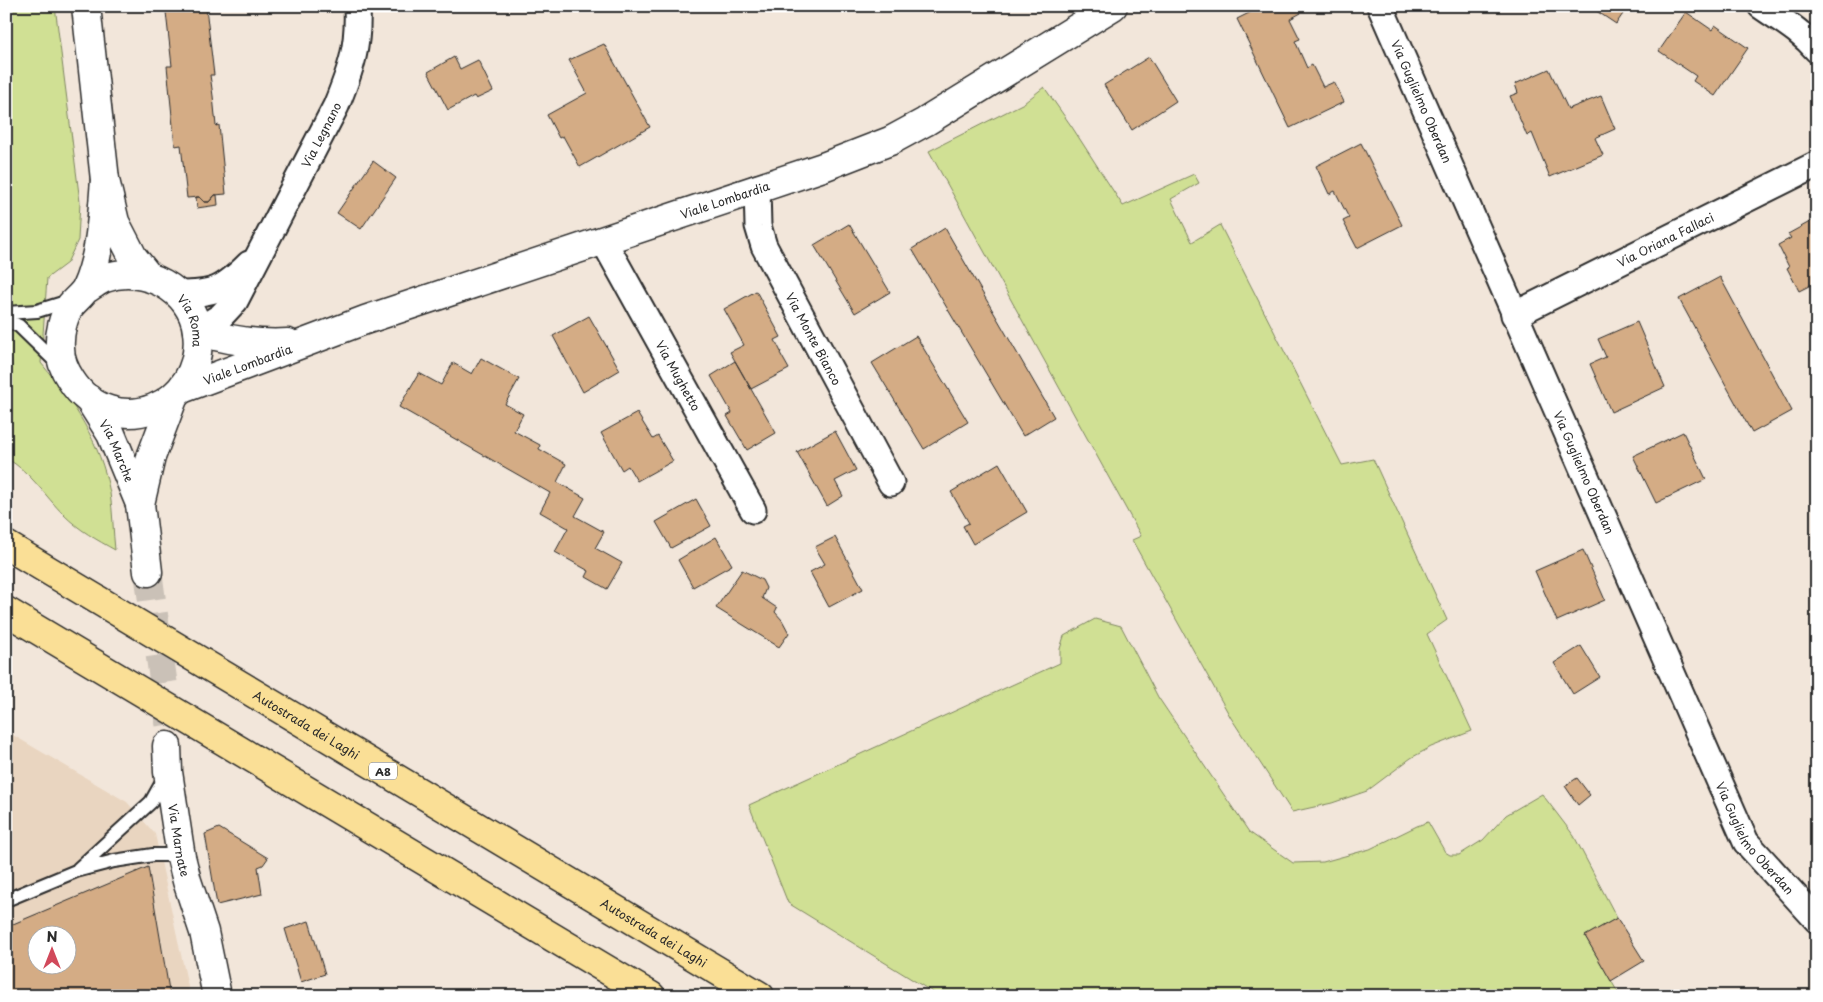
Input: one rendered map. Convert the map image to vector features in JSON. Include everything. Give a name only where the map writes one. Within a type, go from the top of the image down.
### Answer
[{"type":"highway","name":"Autostrada dei Laghi","points":[[6,546],[760,996]]},
{"type":"highway","points":[[6,611],[651,996]]},
{"type":"street","name":"Via Roma","points":[[86,6],[106,180],[115,222],[132,257],[150,277]]},
{"type":"street","name":"Via Legnano","points":[[198,331],[221,316],[235,300],[336,106],[349,75],[356,45],[356,6]]},
{"type":"street","name":"Viale Lombardia","points":[[178,392],[365,320],[850,157],[906,132],[1113,6]]},
{"type":"street","name":"Via Guglielmo Oberdan","points":[[1380,6],[1746,842],[1817,920]]},
{"type":"street","points":[[1761,6],[1808,39],[1817,50]]},
{"type":"street","name":"Via Oriana Fallaci","points":[[1514,315],[1817,164]]},
{"type":"street","name":"Via Roma","points":[[82,293],[98,246],[106,180]]},
{"type":"street","name":"Via Monte Bianco","points":[[757,188],[758,226],[764,246],[891,484]]},
{"type":"street","name":"Via Mughetto","points":[[603,240],[753,510]]},
{"type":"street","name":"Via Legnano","points":[[178,294],[197,294],[214,291],[226,285],[257,255]]},
{"type":"street","name":"Via Roma","points":[[127,274],[150,277],[170,287],[178,294],[186,302],[196,322],[199,346],[194,369],[178,392],[164,404],[142,412],[118,412],[96,404],[77,390],[65,371],[60,349],[62,327],[70,306],[82,293],[105,278],[127,274]]},
{"type":"street","name":"Viale Lombardia","points":[[198,331],[244,342],[275,344],[312,341]]},
{"type":"street","name":"Via Marche","points":[[140,504],[151,457],[178,392]]},
{"type":"street","name":"Via Marche","points":[[88,399],[111,434],[140,504],[148,572]]},
{"type":"street","name":"Via Marnate","points":[[172,757],[181,857],[204,932],[217,996]]},
{"type":"street","name":"Via Marnate","points":[[172,757],[185,770],[202,872],[204,932]]},
{"type":"lane","points":[[6,313],[37,311],[56,306],[82,293]]},
{"type":"lane","points":[[6,320],[19,326],[33,338],[65,371]]},
{"type":"lane","points":[[76,870],[151,802],[163,783],[172,757]]},
{"type":"lane","points":[[6,900],[76,870],[114,861],[153,855],[181,857]]},
{"type":"shaded area","points":[[6,731],[127,802],[155,834],[190,996],[6,996]]},
{"type":"green space","points":[[6,6],[55,6],[80,202],[78,240],[67,263],[47,278],[41,363],[75,408],[100,456],[110,493],[115,550],[88,534],[70,520],[31,477],[6,458]]},
{"type":"green space","points":[[1044,87],[1123,206],[1194,174],[1199,183],[1171,199],[1192,242],[1220,225],[1342,465],[1373,459],[1447,620],[1427,634],[1472,731],[1431,747],[1411,758],[1367,791],[1332,803],[1292,812],[1231,718],[1132,540],[1141,536],[929,151],[1024,103]]},
{"type":"green space","points":[[1095,619],[1121,626],[1158,697],[1249,832],[1293,863],[1323,862],[1370,849],[1428,822],[1445,852],[1450,855],[1459,855],[1483,840],[1506,815],[1542,794],[1574,836],[1617,918],[1585,936],[1620,996],[939,996],[788,903],[749,805],[1060,663],[1060,649],[1064,636]]},
{"type":"building","points":[[1263,6],[1298,6],[1301,13],[1290,19],[1300,39],[1295,41],[1307,68],[1312,65],[1323,87],[1334,82],[1344,102],[1290,128],[1237,19]]},
{"type":"building","points":[[1589,6],[1637,6],[1633,11],[1627,8],[1616,24]]},
{"type":"building","points":[[206,8],[214,75],[210,75],[216,126],[219,125],[226,194],[215,195],[209,202],[204,202],[199,197],[187,198],[181,145],[175,146],[167,66],[172,66],[166,12]]},
{"type":"building","points":[[1686,12],[1712,30],[1715,25],[1748,48],[1715,96],[1693,81],[1696,76],[1659,51]]},
{"type":"building","points":[[604,44],[650,127],[580,167],[563,136],[559,138],[547,115],[587,93],[569,60]]},
{"type":"building","points":[[454,57],[460,69],[478,60],[493,91],[476,99],[474,96],[448,110],[428,72]]},
{"type":"building","points":[[1149,57],[1176,101],[1132,130],[1104,85]]},
{"type":"building","points":[[1549,69],[1568,109],[1601,96],[1615,129],[1595,138],[1603,155],[1550,177],[1532,133],[1527,136],[1510,96],[1518,93],[1515,84]]},
{"type":"building","points":[[1361,143],[1402,225],[1357,248],[1343,221],[1349,218],[1335,191],[1329,194],[1316,166]]},
{"type":"building","points":[[373,161],[396,178],[361,229],[337,213]]},
{"type":"building","points":[[217,195],[218,205],[197,208],[196,197],[199,197],[204,202],[209,202]]},
{"type":"building","points":[[1817,218],[1817,282],[1799,291],[1778,245],[1791,238],[1788,234]]},
{"type":"building","points":[[849,224],[890,292],[855,313],[814,245]]},
{"type":"building","points":[[945,228],[1054,417],[1023,436],[912,249]]},
{"type":"building","points":[[1720,277],[1792,411],[1752,433],[1679,299]]},
{"type":"building","points":[[756,291],[781,337],[775,340],[789,369],[751,389],[730,352],[744,345],[724,309]]},
{"type":"building","points":[[589,316],[620,370],[583,392],[553,336]]},
{"type":"building","points":[[1637,322],[1665,387],[1611,412],[1590,364],[1606,357],[1598,339]]},
{"type":"building","points":[[916,336],[968,422],[924,449],[872,363]]},
{"type":"building","points":[[481,358],[519,379],[505,404],[523,414],[514,431],[540,445],[539,449],[566,464],[557,482],[585,498],[575,516],[604,532],[595,548],[622,563],[607,589],[586,577],[589,571],[555,552],[568,528],[540,512],[550,493],[399,407],[419,373],[441,385],[453,363],[472,374]]},
{"type":"building","points":[[735,361],[776,433],[747,450],[727,416],[732,413],[711,376]]},
{"type":"building","points":[[637,413],[653,439],[658,436],[673,461],[637,481],[628,466],[622,470],[601,433]]},
{"type":"building","points":[[835,431],[856,470],[835,481],[843,496],[827,506],[797,452]]},
{"type":"building","points":[[1683,432],[1706,479],[1656,503],[1633,456]]},
{"type":"building","points":[[999,463],[1027,512],[973,544],[963,526],[969,523],[951,492]]},
{"type":"building","points":[[696,499],[711,526],[671,548],[656,522]]},
{"type":"building","points":[[716,537],[732,565],[693,587],[678,560]]},
{"type":"building","points":[[835,537],[863,589],[829,607],[810,572],[825,564],[815,547]]},
{"type":"building","points":[[1583,550],[1605,600],[1557,621],[1535,571]]},
{"type":"building","points":[[742,570],[762,580],[766,588],[762,598],[777,608],[775,612],[789,633],[779,647],[716,608]]},
{"type":"building","points":[[1581,646],[1600,677],[1573,694],[1554,663]]},
{"type":"building","points":[[1577,778],[1590,795],[1578,805],[1565,786]]},
{"type":"building","points":[[219,828],[268,858],[263,865],[258,867],[262,894],[217,905],[205,834]]},
{"type":"building","points":[[148,867],[170,996],[6,996],[6,927]]},
{"type":"building","points":[[1617,918],[1644,961],[1611,981],[1585,936]]},
{"type":"building","points":[[309,921],[325,974],[301,982],[285,929]]},
{"type":"tunnel","points":[[148,572],[170,729],[167,746]]}]
